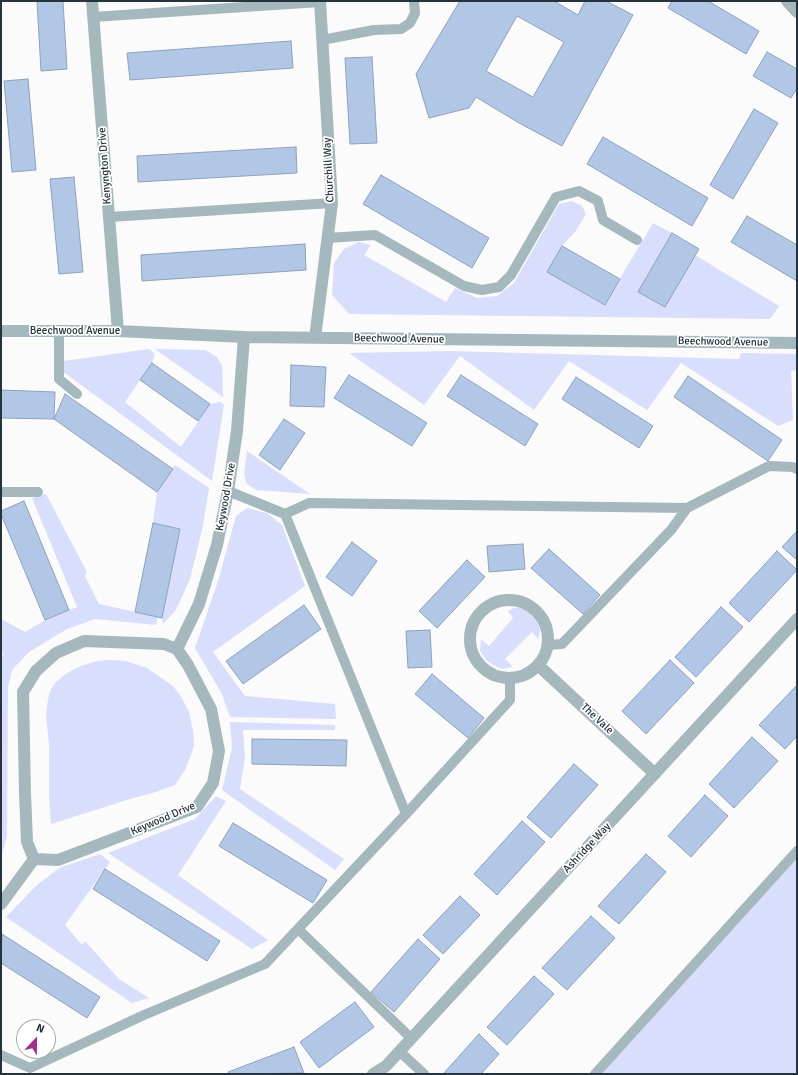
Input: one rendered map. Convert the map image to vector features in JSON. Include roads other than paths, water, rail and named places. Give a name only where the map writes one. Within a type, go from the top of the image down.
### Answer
[{"type":"street","name":"Kenyngton Drive","points":[[92,1],[118,331]]},
{"type":"street","name":"Churchill Way","points":[[315,338],[332,203],[320,1]]},
{"type":"street","points":[[787,1],[797,12]]},
{"type":"street","name":"Beechwood Avenue","points":[[1,331],[118,331],[244,337],[797,343]]},
{"type":"street","name":"Keywood Drive","points":[[34,859],[58,860],[198,807],[212,783],[219,751],[211,709],[188,665],[177,649],[199,604],[217,545],[228,492],[237,431],[244,337]]},
{"type":"street","points":[[512,599],[524,602],[535,610],[544,620],[548,632],[548,645],[544,656],[538,665],[521,677],[510,678],[498,677],[486,671],[476,662],[471,651],[469,638],[471,625],[478,614],[487,605],[499,600],[512,599]]},
{"type":"street","name":"Ashridge Way","points":[[373,1074],[386,1066],[797,619]]},
{"type":"street","points":[[1,904],[34,859],[27,842],[24,793],[23,692],[36,671],[56,653],[84,641],[164,644],[177,649]]},
{"type":"street","name":"The Vale","points":[[538,665],[655,774]]},
{"type":"lane","points":[[94,17],[320,1]]},
{"type":"lane","points":[[322,40],[374,30],[401,29],[410,24],[415,13],[414,1]]},
{"type":"lane","points":[[327,238],[375,235],[464,286],[482,290],[499,287],[511,275],[556,197],[579,191],[598,201],[603,220],[637,240]]},
{"type":"lane","points":[[109,217],[332,203]]},
{"type":"lane","points":[[59,331],[58,380],[77,394]]},
{"type":"lane","points":[[548,645],[562,644],[671,530],[687,508],[769,466],[793,467],[797,469]]},
{"type":"lane","points":[[1,492],[38,492]]},
{"type":"lane","points":[[228,492],[285,514],[309,503],[687,508]]},
{"type":"lane","points":[[285,514],[406,814]]},
{"type":"lane","points":[[1,1055],[30,1068],[144,1015],[265,964],[406,814],[510,700],[510,678]]},
{"type":"lane","points":[[595,1074],[797,851]]},
{"type":"lane","points":[[298,929],[411,1038]]},
{"type":"lane","points":[[399,1051],[424,1074]]}]
